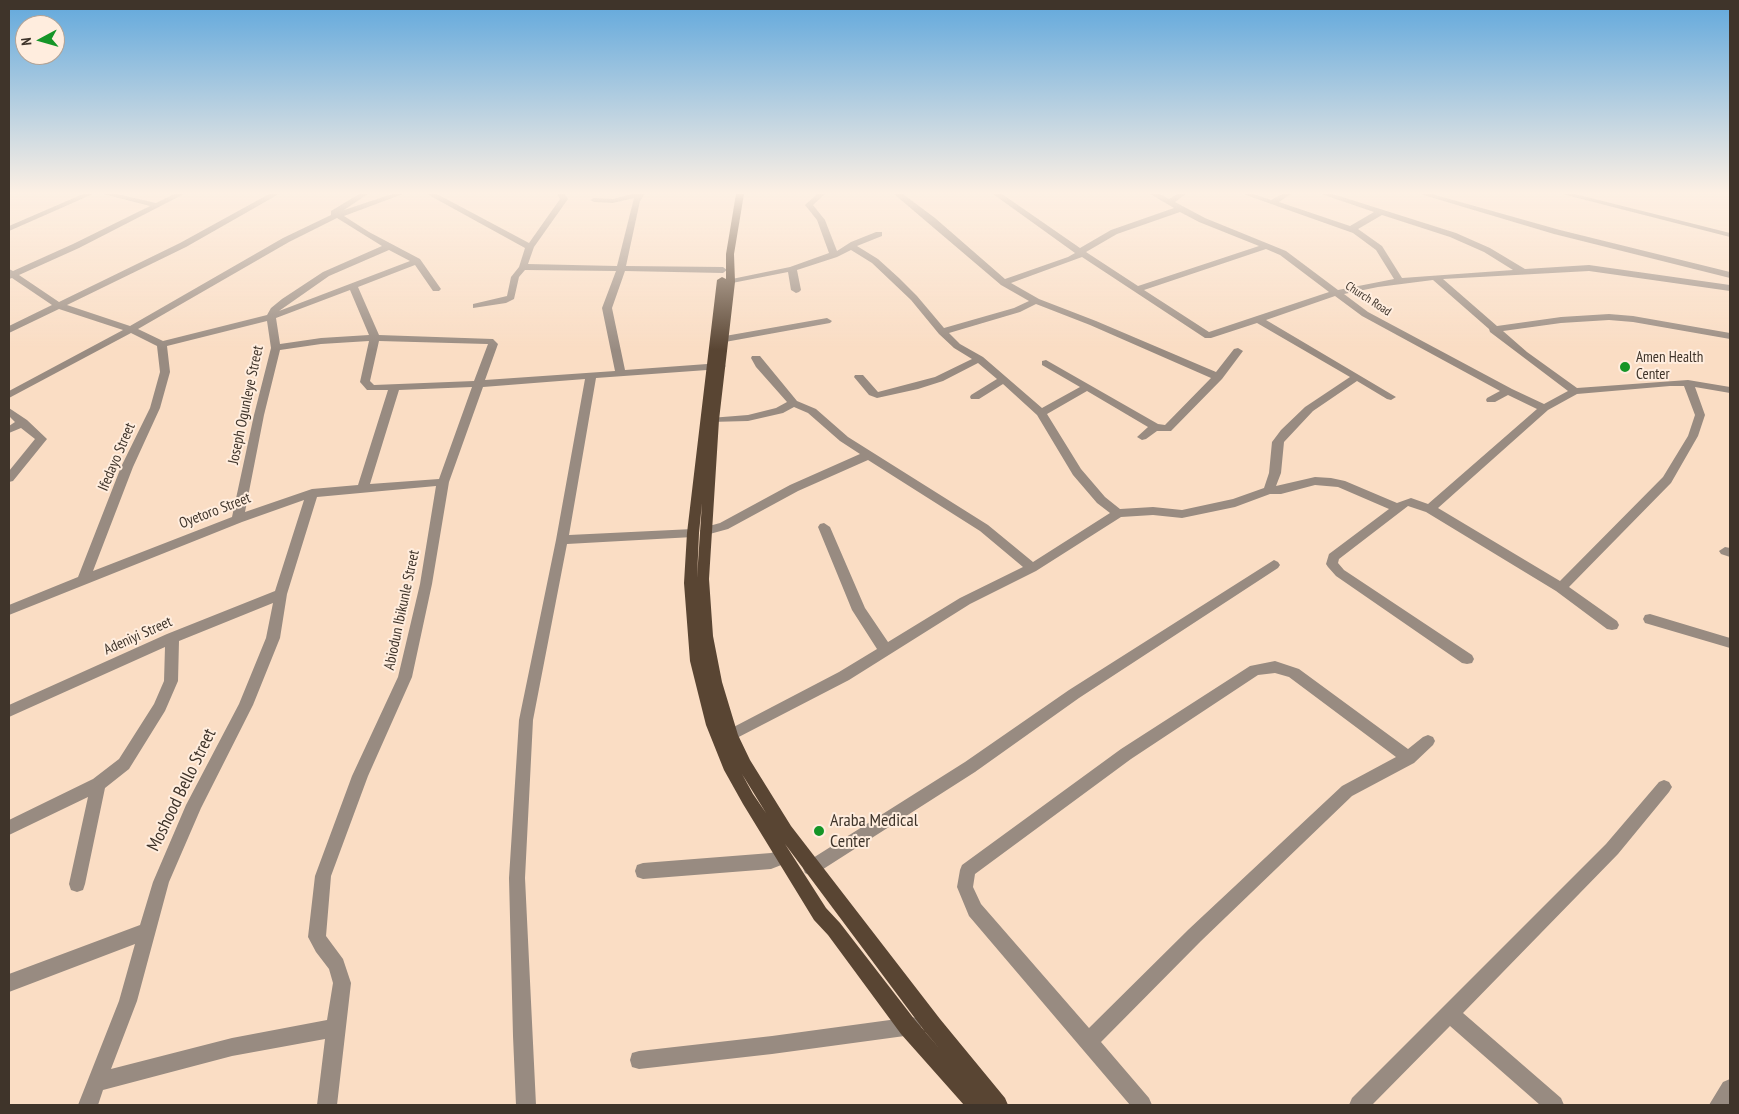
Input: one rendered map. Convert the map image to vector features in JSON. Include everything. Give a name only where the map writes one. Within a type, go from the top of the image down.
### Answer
[{"type":"main road","points":[[728,246],[723,270],[700,532],[706,636],[715,682],[731,735],[745,765],[784,831],[927,1018],[998,1105]]},
{"type":"main road","points":[[731,246],[725,339],[716,366],[714,420],[700,532],[690,583],[697,661],[713,725],[732,770],[783,857],[820,914],[834,929],[908,1028],[977,1105]]},
{"type":"street","points":[[10,274],[76,246]]},
{"type":"street","points":[[9,330],[181,246]]},
{"type":"street","points":[[9,395],[131,329],[276,246]]},
{"type":"street","points":[[271,317],[274,310],[285,301],[326,274],[344,264],[390,246],[417,261],[436,289]]},
{"type":"street","points":[[621,374],[607,308],[621,269],[626,246]]},
{"type":"street","points":[[831,246],[834,255]]},
{"type":"street","points":[[730,282],[792,269],[834,255],[851,246],[875,261],[896,280],[914,298],[942,332],[957,346],[979,359],[1002,380],[1025,397],[1041,413],[1060,447],[1078,472],[1101,500],[1118,513]]},
{"type":"street","points":[[962,246],[1004,283],[1036,301],[1218,377]]},
{"type":"street","points":[[1071,246],[1208,336],[1335,293],[1399,281],[1435,277],[1596,268],[1730,288]]},
{"type":"street","points":[[1004,283],[1078,256],[1080,252],[1090,246]]},
{"type":"street","points":[[1137,289],[1268,246]]},
{"type":"street","name":"Church Road","points":[[1268,246],[1291,257],[1364,314],[1508,391],[1544,408]]},
{"type":"street","points":[[1377,246],[1399,281]]},
{"type":"street","points":[[1478,246],[1524,273]]},
{"type":"street","points":[[1613,246],[1730,275]]},
{"type":"street","points":[[476,306],[510,299],[515,277],[523,267],[530,247]]},
{"type":"street","points":[[10,274],[60,306],[131,329],[162,344],[271,317],[417,261]]},
{"type":"street","points":[[523,267],[723,270]]},
{"type":"street","points":[[792,269],[796,290]]},
{"type":"street","points":[[1435,277],[1493,330],[1575,392]]},
{"type":"street","points":[[353,287],[375,338],[365,382],[371,388],[479,384],[716,366]]},
{"type":"street","points":[[942,332],[1010,312],[1036,301]]},
{"type":"street","name":"Joseph Ogunleye Street","points":[[238,519],[259,415],[276,348],[271,317]]},
{"type":"street","points":[[1493,330],[1561,320],[1608,317],[1633,319],[1730,336]]},
{"type":"street","points":[[1258,319],[1391,397]]},
{"type":"street","points":[[725,339],[827,321]]},
{"type":"street","points":[[276,348],[321,341],[375,338]]},
{"type":"street","name":"Abiodun Ibikunle Street","points":[[327,1105],[342,983],[337,965],[317,937],[323,876],[360,776],[405,677],[426,584],[444,482],[493,344],[490,341],[375,338]]},
{"type":"street","name":"Ifedayo Street","points":[[84,579],[127,467],[155,408],[166,365],[162,344]]},
{"type":"street","points":[[1046,363],[1162,430],[1167,428],[1218,377],[1238,351]]},
{"type":"street","points":[[756,358],[793,403],[812,411],[844,439],[972,519],[1032,568]]},
{"type":"street","points":[[859,377],[877,395],[939,379],[979,359]]},
{"type":"street","points":[[526,1105],[517,878],[526,720],[562,540],[591,376]]},
{"type":"street","points":[[1269,490],[1275,473],[1278,442],[1285,432],[1309,409],[1357,377]]},
{"type":"street","points":[[975,397],[1002,380]]},
{"type":"street","points":[[1561,588],[1667,480],[1693,436],[1700,415],[1688,383]]},
{"type":"street","points":[[1430,509],[1544,408],[1575,392],[1652,384],[1688,383],[1730,390]]},
{"type":"street","points":[[1041,413],[1087,387]]},
{"type":"street","points":[[362,490],[394,388]]},
{"type":"street","points":[[1491,400],[1508,391]]},
{"type":"street","points":[[714,420],[748,418],[779,411],[793,403]]},
{"type":"street","points":[[9,411],[41,439],[9,478]]},
{"type":"street","points":[[9,430],[23,422]]},
{"type":"street","points":[[1142,436],[1155,427]]},
{"type":"street","points":[[562,540],[700,532],[724,526],[794,488],[869,455]]},
{"type":"street","points":[[731,735],[844,676],[965,601],[1032,568],[1118,513],[1153,511],[1182,514],[1234,503],[1269,490],[1281,490],[1315,481],[1341,484],[1397,508]]},
{"type":"street","name":"Oyetoro Street","points":[[9,610],[238,519],[312,494],[444,482]]},
{"type":"street","name":"Moshood Bello Street","points":[[88,1105],[128,1001],[161,882],[171,856],[194,805],[246,705],[273,638],[281,594],[312,494]]},
{"type":"street","points":[[1467,659],[1340,573],[1332,564],[1333,557],[1397,508],[1411,502],[1430,509],[1561,588],[1612,625]]},
{"type":"street","points":[[824,527],[859,610],[886,651]]},
{"type":"street","points":[[811,868],[970,767],[1074,694],[1274,565]]},
{"type":"street","name":"Adeniyi Street","points":[[9,711],[172,638],[281,594]]},
{"type":"street","points":[[1650,619],[1730,644]]},
{"type":"street","points":[[9,828],[98,784],[124,764],[160,707],[170,681],[172,638]]},
{"type":"street","points":[[1142,1105],[975,910],[965,887],[968,870],[1126,754],[1255,670],[1275,667],[1294,673],[1409,758]]},
{"type":"street","points":[[1088,1042],[1195,935],[1347,791],[1409,758],[1428,741]]},
{"type":"street","points":[[77,884],[98,784]]},
{"type":"street","points":[[1359,1105],[1612,849],[1664,787]]},
{"type":"street","points":[[643,871],[771,861],[783,857]]},
{"type":"street","points":[[9,983],[148,931]]},
{"type":"street","points":[[1449,1013],[1554,1105]]},
{"type":"street","points":[[639,1060],[908,1028],[927,1018]]},
{"type":"street","points":[[97,1082],[232,1047],[335,1028]]},
{"type":"street","points":[[1719,1105],[1730,1089]]},
{"type":"place","name":"Amen Health Center","points":[[1625,367]]},
{"type":"place","name":"Araba Medical Center","points":[[819,831]]}]
